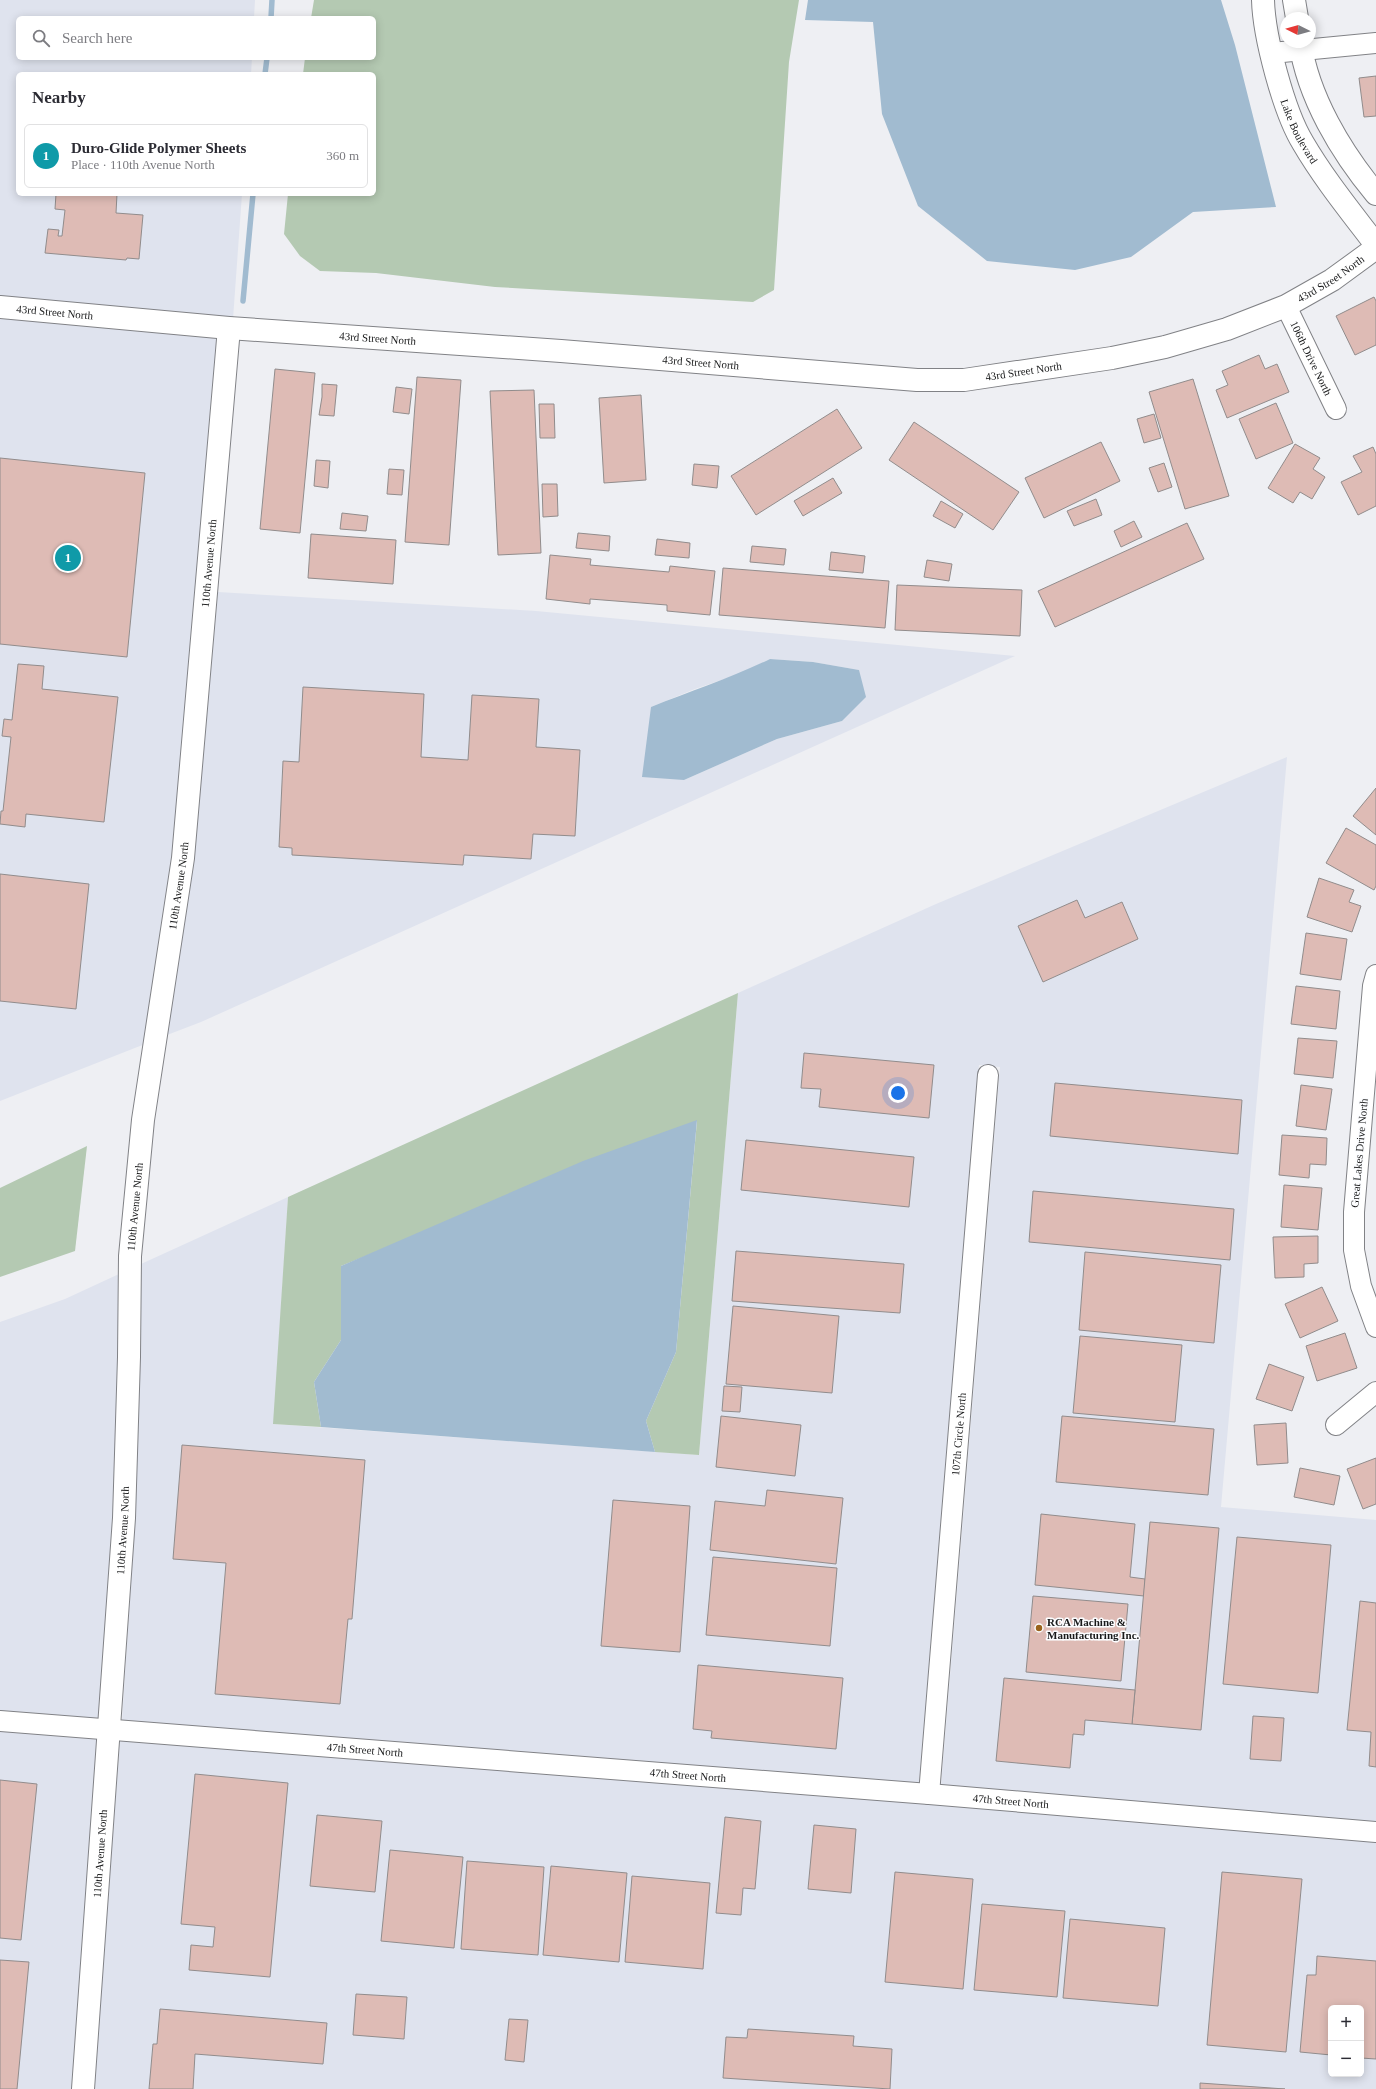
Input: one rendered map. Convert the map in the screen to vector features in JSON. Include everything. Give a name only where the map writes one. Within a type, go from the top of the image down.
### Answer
[{"type":"street","name":"Lake Boulevard","points":[[1263,0],[1272,53],[1284,102],[1302,142],[1328,182],[1376,246]]},
{"type":"street","points":[[1294,0],[1296,12]]},
{"type":"street","points":[[1316,45],[1376,43]]},
{"type":"street","points":[[1272,53],[1293,48]]},
{"type":"street","points":[[1301,48],[1310,83],[1328,121],[1357,171],[1376,194]]},
{"type":"street","name":"43rd Street North","points":[[0,307],[230,328],[576,352],[917,380],[964,380],[1112,358],[1164,347],[1227,329],[1286,306],[1332,280],[1376,246]]},
{"type":"street","name":"106th Drive North","points":[[1286,306],[1336,409]]},
{"type":"street","name":"110th Avenue North","points":[[83,2089],[110,1730],[124,1518],[130,1357],[130,1256],[144,1120],[183,858],[230,328]]},
{"type":"street","name":"Great Lakes Drive North","points":[[1376,975],[1373,986],[1354,1212],[1354,1250],[1361,1286],[1376,1328]]},
{"type":"street","name":"107th Circle North","points":[[929,1794],[988,1075]]},
{"type":"street","points":[[1336,1425],[1376,1392]]},
{"type":"street","name":"47th Street North","points":[[0,1721],[929,1794],[1376,1832]]},
{"type":"shaded area","points":[[0,0],[255,0],[254,16],[16,16],[16,60],[252,60],[251,72],[16,72],[16,196],[242,196],[233,319],[0,297]]},
{"type":"shaded area","points":[[0,316],[218,336],[173,857],[145,1044],[0,1101]]},
{"type":"shaded area","points":[[218,592],[536,611],[1015,656],[201,1022],[167,1035],[194,859]],"holes":[[[770,659],[813,662],[859,670],[842,721],[777,739],[684,780],[651,707],[695,689],[739,674]]]},
{"type":"shaded area","points":[[1287,757],[1221,1507],[1376,1520],[1376,1822],[941,1786],[1000,1067],[979,1065],[919,1784],[122,1721],[135,1518],[141,1264],[288,1197],[274,1424],[699,1455],[738,993],[936,904]]},
{"type":"shaded area","points":[[119,1274],[114,1517],[100,1720],[0,1712],[0,1322],[65,1299]]},
{"type":"shaded area","points":[[0,1731],[99,1738],[73,2089],[0,2089]]},
{"type":"shaded area","points":[[120,1740],[1376,1841],[1376,2089],[94,2089]]},
{"type":"green space","points":[[314,0],[799,0],[789,62],[774,290],[753,302],[495,287],[376,273],[320,271],[300,256],[284,234],[288,196],[376,196],[376,72],[303,72],[305,60],[376,60],[376,16],[311,16]]},
{"type":"green space","points":[[738,993],[699,1455],[655,1452],[646,1421],[676,1352],[697,1121],[341,1266],[341,1340],[314,1382],[321,1427],[273,1424],[288,1197]]},
{"type":"green space","points":[[87,1146],[75,1251],[0,1277],[0,1188]]},
{"type":"water","points":[[808,0],[1221,0],[1235,45],[1276,207],[1193,212],[1131,257],[1075,270],[987,261],[918,206],[882,114],[873,22],[805,20]]},
{"type":"water","points":[[770,659],[813,662],[859,670],[866,697],[842,721],[777,739],[684,780],[642,777],[651,707]]},
{"type":"water","points":[[697,1120],[676,1352],[646,1421],[655,1452],[321,1427],[314,1382],[341,1340],[341,1266],[583,1161]]},
{"type":"building","points":[[1376,76],[1376,116],[1364,117],[1359,78]]},
{"type":"building","points":[[56,196],[117,196],[116,213],[143,215],[139,259],[127,258],[126,260],[45,253],[48,229],[59,230],[58,236],[62,236],[65,210],[55,209]]},
{"type":"building","points":[[1374,297],[1376,301],[1376,345],[1355,355],[1336,316]]},
{"type":"building","points":[[1259,355],[1265,369],[1277,364],[1289,392],[1227,418],[1216,390],[1228,385],[1222,371]]},
{"type":"building","points":[[275,369],[315,373],[300,533],[260,529]]},
{"type":"building","points":[[417,377],[461,380],[449,545],[405,542]]},
{"type":"building","points":[[1193,379],[1229,496],[1185,509],[1149,392]]},
{"type":"building","points":[[322,384],[337,385],[334,416],[319,415],[322,397]]},
{"type":"building","points":[[396,387],[412,389],[409,414],[393,412]]},
{"type":"building","points":[[534,390],[541,553],[498,555],[490,391]]},
{"type":"building","points":[[641,395],[646,480],[604,483],[599,398]]},
{"type":"building","points":[[1276,403],[1293,443],[1256,459],[1239,419]]},
{"type":"building","points":[[539,404],[554,404],[555,438],[540,438]]},
{"type":"building","points":[[837,409],[862,448],[756,515],[731,476]]},
{"type":"building","points":[[1154,414],[1161,438],[1144,443],[1137,419]]},
{"type":"building","points":[[914,422],[1019,492],[993,530],[889,460]]},
{"type":"building","points":[[1101,442],[1120,481],[1044,518],[1025,478]]},
{"type":"building","points":[[1295,444],[1320,458],[1313,469],[1325,477],[1312,499],[1300,492],[1293,503],[1268,488]]},
{"type":"building","points":[[1373,447],[1376,454],[1376,506],[1358,515],[1341,482],[1362,472],[1353,456]]},
{"type":"building","points":[[0,458],[145,473],[127,657],[0,644]]},
{"type":"building","points":[[316,460],[330,461],[328,488],[314,486]]},
{"type":"building","points":[[1164,463],[1172,487],[1158,492],[1149,468]]},
{"type":"building","points":[[694,464],[719,466],[717,488],[692,485]]},
{"type":"building","points":[[389,469],[404,470],[402,495],[387,494]]},
{"type":"building","points":[[833,478],[842,493],[803,516],[794,501]]},
{"type":"building","points":[[542,484],[557,484],[558,516],[543,517]]},
{"type":"building","points":[[1096,499],[1102,515],[1074,526],[1067,511]]},
{"type":"building","points":[[941,501],[963,514],[955,528],[933,516]]},
{"type":"building","points":[[342,513],[368,516],[366,531],[340,529]]},
{"type":"building","points":[[1134,521],[1142,537],[1121,547],[1114,531]]},
{"type":"building","points":[[1187,523],[1204,559],[1055,627],[1038,591]]},
{"type":"building","points":[[578,533],[610,536],[609,551],[576,548]]},
{"type":"building","points":[[311,534],[396,540],[393,584],[308,578]]},
{"type":"building","points":[[657,539],[690,543],[689,558],[655,555]]},
{"type":"building","points":[[752,546],[786,549],[784,565],[750,562]]},
{"type":"building","points":[[831,552],[865,556],[863,573],[829,570]]},
{"type":"building","points":[[550,555],[591,559],[590,565],[669,572],[670,566],[715,571],[710,615],[667,611],[667,605],[590,599],[590,604],[546,599]]},
{"type":"building","points":[[927,560],[952,564],[949,581],[924,577]]},
{"type":"building","points":[[723,568],[889,581],[885,628],[719,615]]},
{"type":"building","points":[[897,585],[1022,590],[1020,636],[895,630]]},
{"type":"building","points":[[18,664],[44,666],[42,689],[118,697],[104,822],[26,814],[25,827],[0,824],[1,811],[3,811],[11,737],[2,736],[4,719],[12,720]]},
{"type":"building","points":[[303,687],[424,694],[421,757],[468,760],[472,695],[539,699],[536,747],[580,750],[575,836],[533,834],[531,859],[464,855],[463,865],[292,855],[292,848],[279,847],[283,761],[299,762]]},
{"type":"building","points":[[1376,788],[1376,835],[1353,816]]},
{"type":"building","points":[[1346,828],[1376,845],[1376,886],[1374,890],[1326,863]]},
{"type":"building","points":[[0,874],[89,884],[76,1009],[0,1001]]},
{"type":"building","points":[[1319,878],[1354,890],[1349,902],[1361,906],[1352,932],[1307,917]]},
{"type":"building","points":[[1077,900],[1085,918],[1122,902],[1138,939],[1043,982],[1018,926]]},
{"type":"building","points":[[1306,933],[1347,939],[1341,980],[1300,974]]},
{"type":"building","points":[[1296,986],[1340,991],[1336,1029],[1291,1024]]},
{"type":"building","points":[[1298,1038],[1337,1041],[1333,1078],[1294,1074]]},
{"type":"building","points":[[804,1053],[934,1065],[929,1118],[819,1107],[821,1089],[801,1088]]},
{"type":"building","points":[[1055,1083],[1242,1100],[1238,1154],[1050,1136]]},
{"type":"building","points":[[1301,1085],[1332,1089],[1326,1130],[1296,1126]]},
{"type":"building","points":[[1282,1135],[1327,1138],[1326,1165],[1310,1164],[1309,1178],[1279,1175]]},
{"type":"building","points":[[746,1140],[914,1157],[909,1207],[741,1190]]},
{"type":"building","points":[[1284,1185],[1322,1188],[1318,1230],[1281,1227]]},
{"type":"building","points":[[1033,1191],[1234,1209],[1230,1260],[1029,1242]]},
{"type":"building","points":[[1318,1236],[1318,1263],[1304,1264],[1304,1277],[1275,1278],[1273,1237]]},
{"type":"building","points":[[736,1251],[904,1264],[900,1313],[732,1301]]},
{"type":"building","points":[[1085,1252],[1221,1265],[1214,1343],[1079,1330]]},
{"type":"building","points":[[1322,1287],[1338,1321],[1300,1338],[1285,1304]]},
{"type":"building","points":[[733,1306],[839,1316],[832,1393],[726,1384]]},
{"type":"building","points":[[1345,1333],[1357,1368],[1317,1381],[1306,1346]]},
{"type":"building","points":[[1080,1336],[1182,1345],[1175,1422],[1073,1413]]},
{"type":"building","points":[[1269,1364],[1304,1377],[1292,1411],[1256,1399]]},
{"type":"building","points":[[724,1386],[742,1387],[740,1412],[722,1411]]},
{"type":"building","points":[[721,1416],[801,1425],[795,1476],[716,1467]]},
{"type":"building","points":[[1062,1416],[1214,1429],[1208,1495],[1056,1482]]},
{"type":"building","points":[[1286,1423],[1288,1463],[1257,1465],[1254,1425]]},
{"type":"building","points":[[182,1445],[365,1460],[352,1619],[348,1619],[340,1704],[215,1694],[226,1563],[173,1559]]},
{"type":"building","points":[[1376,1458],[1376,1504],[1363,1509],[1347,1469]]},
{"type":"building","points":[[1300,1468],[1340,1476],[1334,1505],[1294,1497]]},
{"type":"building","points":[[767,1490],[843,1498],[836,1564],[710,1550],[715,1501],[765,1506]]},
{"type":"building","points":[[613,1500],[690,1506],[680,1652],[601,1646]]},
{"type":"building","points":[[1041,1514],[1135,1524],[1130,1577],[1145,1579],[1144,1596],[1035,1585]]},
{"type":"building","points":[[1150,1522],[1219,1528],[1201,1730],[1132,1724]]},
{"type":"building","points":[[1237,1537],[1331,1545],[1318,1693],[1223,1684]]},
{"type":"building","points":[[713,1557],[837,1568],[830,1646],[706,1635]]},
{"type":"building","points":[[1033,1596],[1128,1604],[1121,1681],[1026,1672]]},
{"type":"building","points":[[1360,1601],[1376,1603],[1376,1767],[1369,1766],[1371,1732],[1347,1730]]},
{"type":"building","points":[[698,1665],[843,1678],[836,1749],[711,1738],[712,1731],[693,1729]]},
{"type":"building","points":[[1004,1678],[1135,1690],[1132,1724],[1085,1720],[1084,1735],[1073,1734],[1070,1768],[996,1761]]},
{"type":"building","points":[[1253,1716],[1284,1718],[1281,1761],[1250,1759]]},
{"type":"building","points":[[195,1774],[288,1783],[270,1977],[189,1970],[191,1945],[213,1947],[215,1927],[181,1924]]},
{"type":"building","points":[[0,1780],[37,1784],[21,1940],[0,1938]]},
{"type":"building","points":[[317,1815],[382,1821],[375,1892],[310,1886]]},
{"type":"building","points":[[725,1817],[761,1821],[755,1889],[743,1888],[741,1915],[716,1913]]},
{"type":"building","points":[[814,1825],[856,1829],[851,1893],[808,1889]]},
{"type":"building","points":[[390,1850],[463,1857],[454,1948],[381,1941]]},
{"type":"building","points":[[467,1861],[544,1867],[538,1955],[461,1949]]},
{"type":"building","points":[[551,1866],[627,1873],[619,1962],[543,1955]]},
{"type":"building","points":[[895,1872],[973,1879],[963,1989],[885,1982]]},
{"type":"building","points":[[1222,1872],[1302,1879],[1286,2052],[1207,2045]]},
{"type":"building","points":[[632,1876],[710,1883],[703,1969],[625,1962]]},
{"type":"building","points":[[982,1904],[1065,1911],[1057,1997],[974,1990]]},
{"type":"building","points":[[1070,1919],[1165,1928],[1158,2006],[1063,1998]]},
{"type":"building","points":[[1317,1956],[1376,1961],[1376,2059],[1364,2058],[1364,2005],[1328,2005],[1328,2055],[1300,2052],[1307,1975],[1316,1975]]},
{"type":"building","points":[[0,1960],[29,1962],[17,2089],[0,2089]]},
{"type":"building","points":[[356,1994],[407,1997],[404,2039],[353,2035]]},
{"type":"building","points":[[160,2009],[327,2023],[323,2064],[195,2054],[193,2089],[149,2089],[153,2044],[157,2044]]},
{"type":"building","points":[[509,2019],[528,2020],[524,2062],[505,2060]]},
{"type":"building","points":[[748,2029],[854,2036],[853,2046],[892,2049],[890,2089],[723,2078],[726,2037],[747,2038]]},
{"type":"building","points":[[1200,2083],[1285,2089],[1200,2089]]},
{"type":"waterway","points":[[271,16],[272,0]]},
{"type":"waterway","points":[[265,72],[267,60]]},
{"type":"waterway","points":[[243,301],[253,196]]},
{"type":"place","name":"Duro-Glide Polymer Sheets","points":[[68,558]]},
{"type":"place","name":"RCA Machine & Manufacturing Inc.","points":[[1039,1628]]}]
